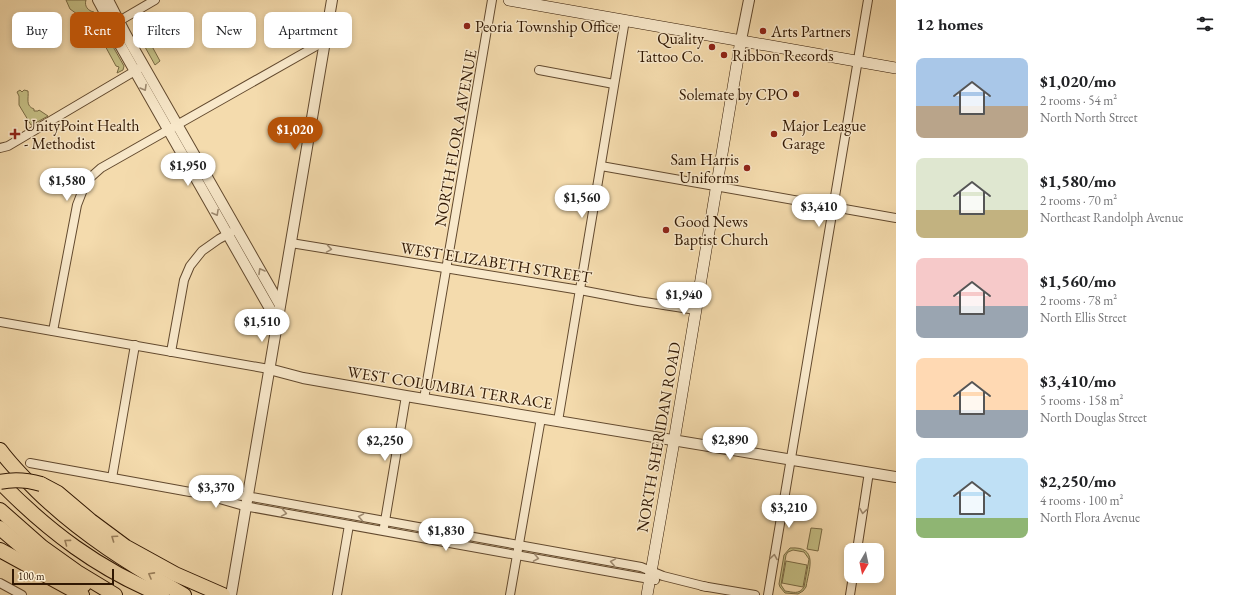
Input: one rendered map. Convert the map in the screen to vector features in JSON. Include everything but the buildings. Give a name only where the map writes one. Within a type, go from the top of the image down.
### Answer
[{"type":"highway","points":[[0,450],[20,475],[49,503],[91,538],[124,560],[184,595]]},
{"type":"highway","points":[[0,482],[20,480],[41,484],[58,492],[91,521],[126,547],[175,574],[223,595]]},
{"type":"highway","points":[[0,482],[49,529],[74,548],[129,580],[162,595]]},
{"type":"highway","points":[[0,510],[42,548],[113,594]]},
{"type":"highway","points":[[0,528],[21,546],[58,572],[80,584],[113,594]]},
{"type":"highway","points":[[0,550],[82,595]]},
{"type":"main road","points":[[509,0],[896,68]]},
{"type":"main road","name":"NORTH SHERIDAN ROAD","points":[[647,595],[741,40]]},
{"type":"street","points":[[98,0],[107,12]]},
{"type":"street","points":[[108,0],[112,12]]},
{"type":"street","points":[[125,18],[155,0]]},
{"type":"street","points":[[330,12],[332,0]]},
{"type":"street","name":"NORTH FLORA AVENUE","points":[[424,399],[492,0]]},
{"type":"street","name":"NORTH SHERIDAN ROAD","points":[[741,40],[749,0]]},
{"type":"street","points":[[768,595],[868,0]]},
{"type":"street","points":[[558,421],[625,20]]},
{"type":"street","points":[[125,33],[139,68],[232,232],[277,322]]},
{"type":"street","points":[[53,331],[75,211],[79,197],[92,176],[101,168],[313,48]]},
{"type":"street","points":[[231,595],[324,48]]},
{"type":"street","points":[[0,148],[8,146],[139,68]]},
{"type":"street","points":[[539,70],[614,84]]},
{"type":"street","points":[[601,166],[896,218]]},
{"type":"street","points":[[232,232],[280,305]]},
{"type":"street","points":[[171,352],[184,280],[190,266],[202,251],[232,232]]},
{"type":"street","name":"WEST ELIZABETH STREET","points":[[291,243],[580,290],[638,302],[696,310]]},
{"type":"street","name":"WEST COLUMBIA TERRACE","points":[[0,323],[269,369],[303,378],[406,396],[896,477]]},
{"type":"street","points":[[112,478],[135,345]]},
{"type":"street","points":[[383,531],[406,396]]},
{"type":"street","points":[[510,595],[541,418]]},
{"type":"street","points":[[30,463],[190,492],[212,494],[349,525],[516,555],[663,576],[707,587],[755,595]]},
{"type":"street","points":[[858,543],[869,472]]},
{"type":"street","points":[[246,501],[385,522],[518,545],[643,568],[650,575]]},
{"type":"street","points":[[337,595],[349,525]]},
{"type":"street","points":[[0,583],[22,595]]},
{"type":"street","points":[[850,595],[852,583]]},
{"type":"shaded area","points":[[66,0],[86,0],[87,8],[94,12],[74,12],[70,9]]},
{"type":"shaded area","points":[[106,48],[114,48],[124,66],[123,70],[117,73],[119,67],[116,66]]},
{"type":"shaded area","points":[[146,48],[153,48],[160,61],[155,65]]},
{"type":"shaded area","points":[[20,90],[22,92],[24,90],[28,91],[28,104],[34,109],[34,111],[39,110],[48,116],[31,125],[19,105],[19,96],[17,92]]},
{"type":"shaded area","points":[[811,528],[822,529],[818,551],[807,549]]},
{"type":"shaded area","points":[[790,548],[799,548],[809,555],[810,566],[806,587],[798,594],[785,593],[780,587],[779,584],[784,555]],"holes":[[[793,550],[804,552],[809,559],[804,587],[798,592],[785,591],[781,585],[786,555],[788,552]]]},
{"type":"shaded area","points":[[786,561],[807,565],[803,587],[782,583]]},
{"type":"place","name":"Peoria Township Office","points":[[467,26]]},
{"type":"place","name":"Arts Partners","points":[[763,31]]},
{"type":"place","name":"Quality Tattoo Co.","points":[[712,47]]},
{"type":"place","name":"Ribbon Records","points":[[724,55]]},
{"type":"place","name":"Solemate by CPO","points":[[796,94]]},
{"type":"place","name":"UnityPoint Health - Methodist","points":[[15,134]]},
{"type":"place","name":"Major League Garage","points":[[774,134]]},
{"type":"place","name":"Sam Harris Uniforms","points":[[747,168]]},
{"type":"place","name":"Good News Baptist Church","points":[[666,230]]}]
